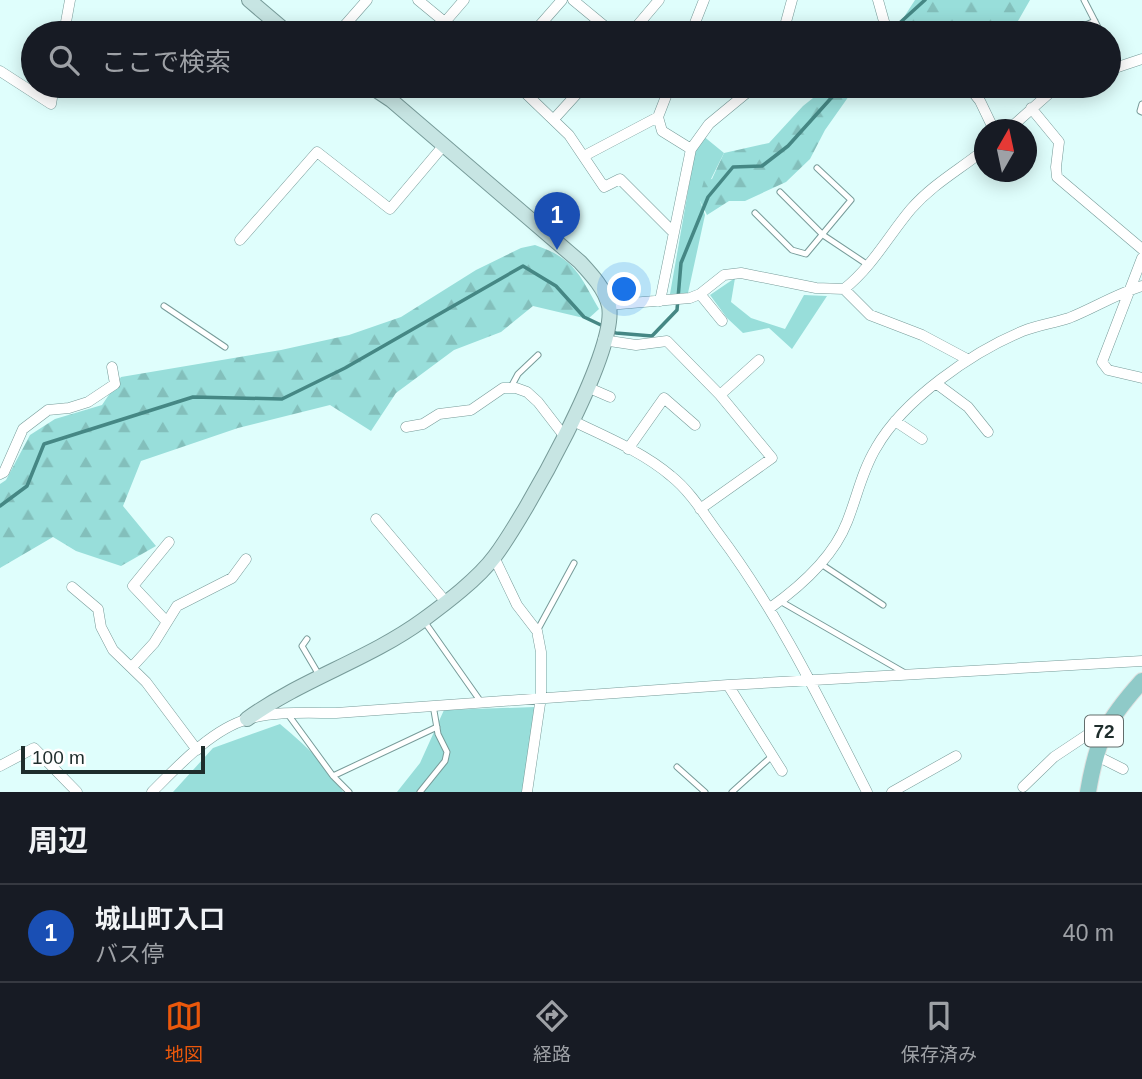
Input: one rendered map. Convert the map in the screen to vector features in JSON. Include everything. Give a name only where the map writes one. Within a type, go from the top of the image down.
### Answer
[{"type":"main road","name":"72","points":[[1090,791],[1095,755],[1102,735],[1111,719],[1142,681]]},
{"type":"street","points":[[66,21],[70,0]]},
{"type":"street","points":[[249,0],[274,21]]},
{"type":"street","points":[[349,21],[367,0]]},
{"type":"street","points":[[418,0],[444,21]]},
{"type":"street","points":[[446,21],[464,0]]},
{"type":"street","points":[[544,21],[562,0]]},
{"type":"street","points":[[573,0],[598,21]]},
{"type":"street","points":[[641,21],[659,0]]},
{"type":"street","points":[[696,21],[704,0]]},
{"type":"street","points":[[786,21],[792,0]]},
{"type":"street","points":[[878,0],[885,21]]},
{"type":"street","points":[[1121,66],[1142,59]]},
{"type":"street","points":[[0,71],[21,85]]},
{"type":"street","points":[[152,792],[214,736],[247,719],[285,694],[384,646],[423,620],[494,557],[534,497],[565,437],[587,387],[603,340],[609,314],[608,305],[596,279],[580,262],[388,98]]},
{"type":"street","points":[[531,98],[554,119],[584,156],[604,187],[620,179],[673,232]]},
{"type":"street","points":[[554,119],[573,98]]},
{"type":"street","points":[[665,98],[658,117],[662,131],[691,149]]},
{"type":"street","points":[[664,300],[673,232],[691,149],[709,124],[740,98]]},
{"type":"street","points":[[978,98],[989,119]]},
{"type":"street","points":[[1020,119],[1043,98]]},
{"type":"street","points":[[1031,108],[1059,142],[1057,177],[1142,248]]},
{"type":"street","points":[[584,156],[658,117]]},
{"type":"street","points":[[240,240],[317,152],[390,209],[444,145]]},
{"type":"street","points":[[608,305],[695,296],[717,279],[741,272],[816,288],[844,289],[859,278],[912,208],[938,182],[974,157]]},
{"type":"street","points":[[1142,258],[1102,362],[1108,370],[1142,378]]},
{"type":"street","points":[[770,608],[821,564],[846,526],[865,469],[876,447],[895,421],[937,384],[967,359],[984,349],[1026,330],[1068,318],[1142,286]]},
{"type":"street","points":[[844,289],[870,316],[922,335],[967,359]]},
{"type":"street","points":[[695,296],[722,321]]},
{"type":"street","points":[[603,340],[636,345],[667,341],[720,395],[772,458],[700,509]]},
{"type":"street","points":[[720,395],[759,360]]},
{"type":"street","points":[[0,474],[4,472],[23,429],[48,410],[69,408],[88,402],[115,384],[111,367]]},
{"type":"street","points":[[937,384],[968,407],[988,432]]},
{"type":"street","points":[[587,387],[610,397]]},
{"type":"street","points":[[406,427],[423,424],[439,414],[471,410],[503,388],[510,388],[527,392],[565,437]]},
{"type":"street","points":[[628,449],[664,398],[695,425]]},
{"type":"street","points":[[573,421],[628,449],[672,476],[700,509],[746,569],[770,608],[867,792]]},
{"type":"street","points":[[895,421],[922,439]]},
{"type":"street","points":[[376,519],[446,602]]},
{"type":"street","points":[[166,621],[133,586],[169,542]]},
{"type":"street","points":[[494,557],[517,605],[537,631],[542,662],[541,697],[527,792]]},
{"type":"street","points":[[132,667],[153,643],[177,606],[232,578],[246,559]]},
{"type":"street","points":[[72,586],[98,609],[101,627],[113,650],[132,667],[197,750]]},
{"type":"street","points":[[247,719],[287,713],[336,713],[541,697],[1142,661]]},
{"type":"street","points":[[728,685],[782,771]]},
{"type":"street","points":[[1023,787],[1054,757],[1111,719]]},
{"type":"street","points":[[0,766],[34,748],[77,792]]},
{"type":"street","points":[[1095,755],[1123,769]]},
{"type":"street","points":[[892,792],[956,756]]},
{"type":"lane","points":[[1084,0],[1095,21]]},
{"type":"lane","points":[[1142,104],[1142,112]]},
{"type":"lane","points":[[755,213],[792,250],[806,254],[850,200],[817,168]]},
{"type":"lane","points":[[780,192],[823,235],[868,265]]},
{"type":"lane","points":[[164,306],[225,347]]},
{"type":"lane","points":[[510,388],[518,374],[538,355]]},
{"type":"lane","points":[[537,631],[574,563]]},
{"type":"lane","points":[[821,564],[883,605]]},
{"type":"lane","points":[[780,601],[907,674]]},
{"type":"lane","points":[[423,620],[481,702]]},
{"type":"lane","points":[[307,639],[302,646],[320,676]]},
{"type":"lane","points":[[419,792],[445,761],[447,752],[437,727],[433,705]]},
{"type":"lane","points":[[287,713],[333,776],[349,792]]},
{"type":"lane","points":[[333,776],[437,727]]},
{"type":"lane","points":[[732,792],[772,756]]},
{"type":"lane","points":[[677,767],[705,792]]},
{"type":"green space","points":[[915,0],[1030,0],[1018,21],[902,20]]},
{"type":"green space","points":[[813,98],[848,98],[825,130],[810,159],[786,182],[745,201],[729,201],[707,215],[699,199],[704,180],[712,179],[724,153],[769,143]]},
{"type":"green space","points":[[702,135],[724,153],[700,201],[705,215],[688,293],[670,294],[695,151]]},
{"type":"green space","points":[[535,245],[568,262],[581,277],[599,309],[588,319],[533,306],[501,332],[454,350],[396,393],[371,431],[330,405],[238,428],[141,461],[123,506],[156,546],[121,566],[76,551],[53,537],[0,568],[0,484],[6,480],[30,435],[55,419],[102,405],[121,377],[281,350],[349,335],[401,317],[476,270],[521,248]]},
{"type":"green space","points":[[735,278],[731,302],[751,318],[785,329],[804,295],[827,296],[792,349],[769,328],[743,333],[727,318],[710,295]]},
{"type":"green space","points":[[535,707],[522,792],[397,792],[420,763],[444,710]]},
{"type":"green space","points":[[280,724],[314,755],[343,792],[173,792],[213,748]]},
{"type":"waterway","points":[[902,21],[925,0]]},
{"type":"waterway","points":[[610,330],[616,333],[652,336],[677,310],[681,263],[708,197],[733,167],[762,166],[788,146],[831,98]]},
{"type":"waterway","points":[[0,506],[27,486],[44,444],[193,397],[282,399],[345,368],[523,266],[556,286],[584,317],[603,326]]},
{"type":"place","name":"城山町入口","points":[[557,250]]}]
